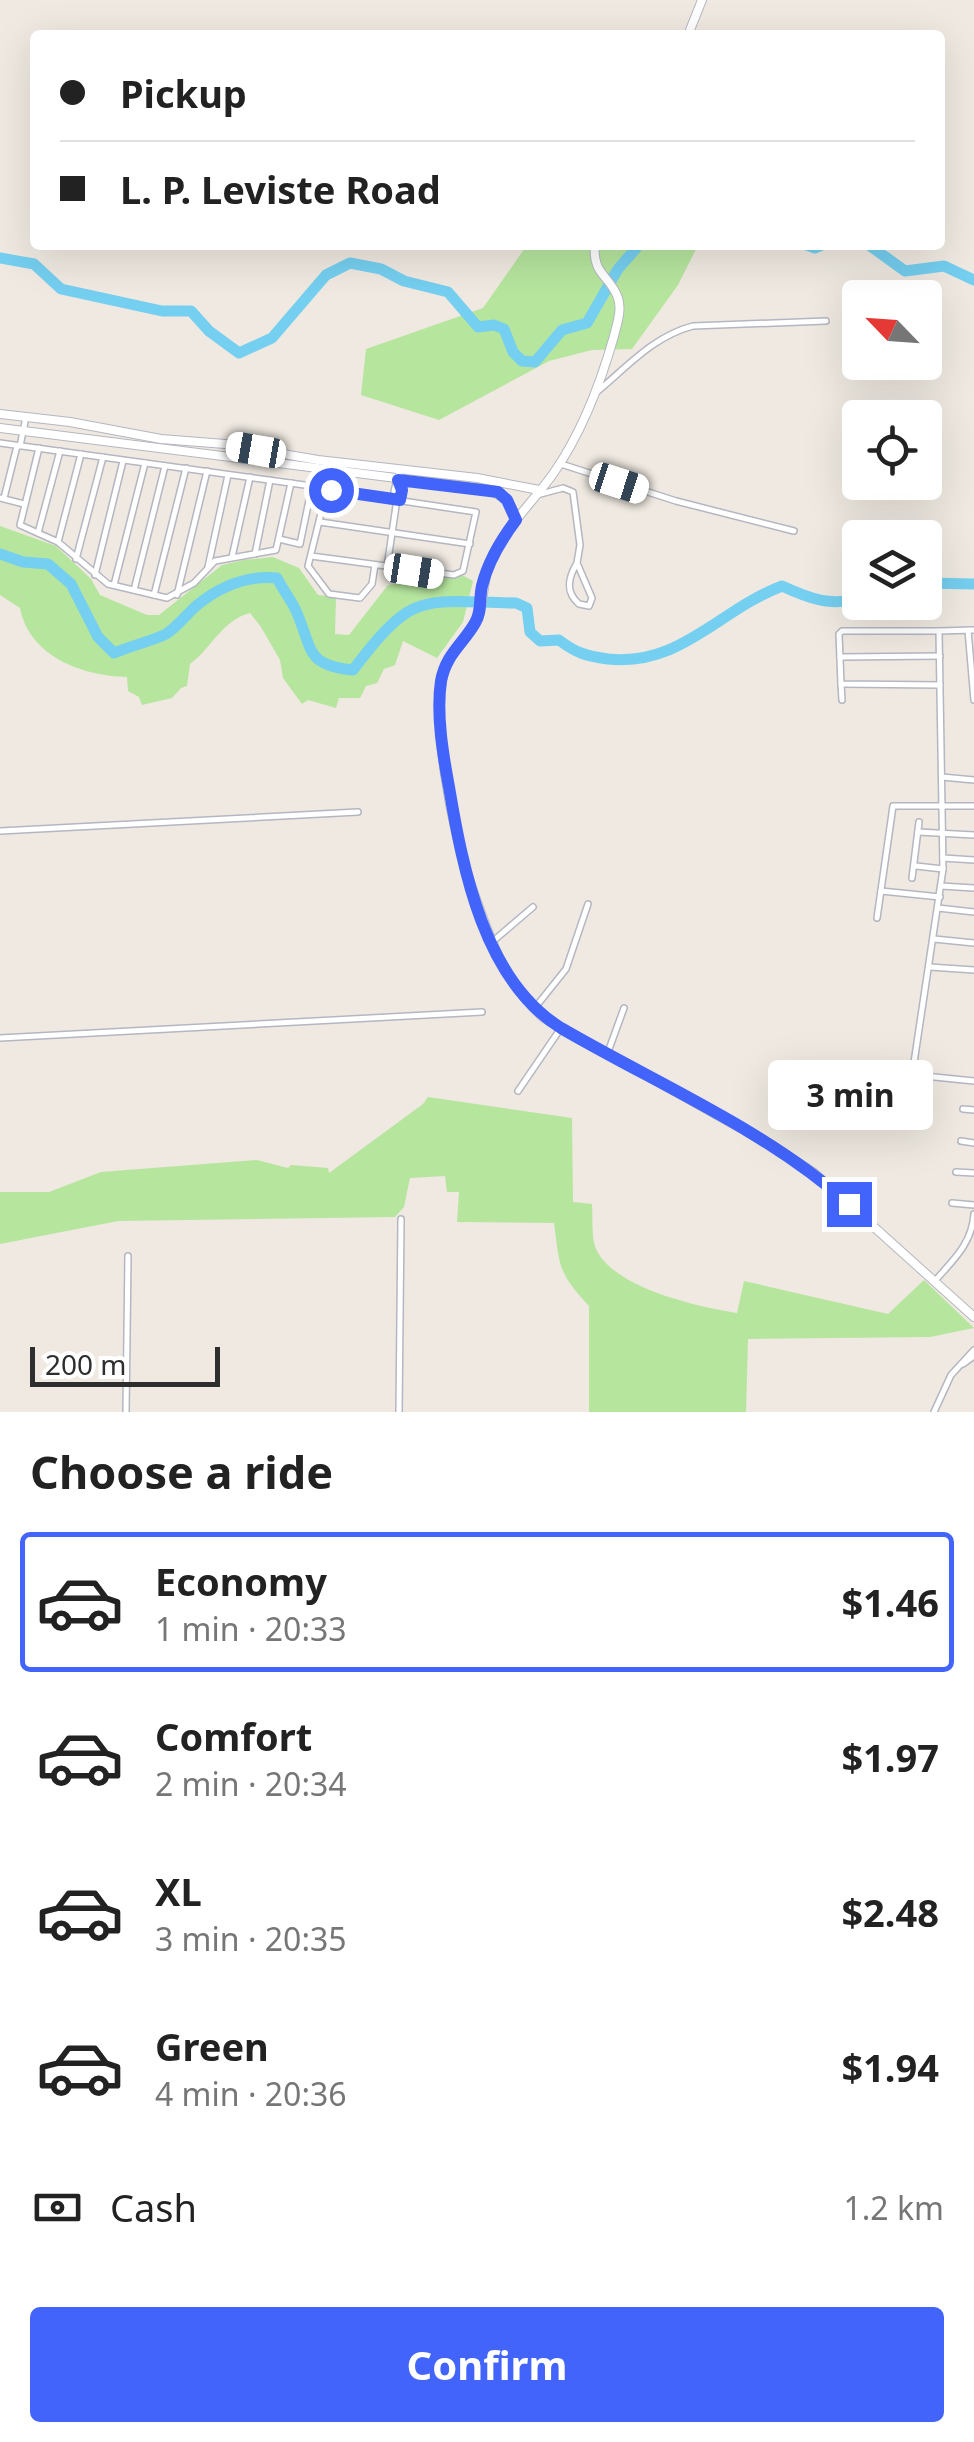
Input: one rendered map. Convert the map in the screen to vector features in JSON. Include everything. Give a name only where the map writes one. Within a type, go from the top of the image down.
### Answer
[{"type":"main road","points":[[690,30],[702,0]]},
{"type":"main road","points":[[595,250],[594,261],[618,297],[615,334],[592,396],[559,463],[498,546],[481,591],[478,618],[449,660],[440,694],[444,762],[458,842],[492,942],[504,967],[534,1009],[607,1055],[776,1148],[814,1174],[974,1317]]},
{"type":"main road","points":[[0,414],[161,439],[225,444],[318,460],[500,482],[538,493]]},
{"type":"main road","points":[[0,428],[498,492],[507,500],[516,520]]},
{"type":"main road","points":[[498,492],[500,482]]},
{"type":"street","points":[[592,396],[658,338],[676,330],[693,326],[826,322]]},
{"type":"street","points":[[24,504],[2,498],[21,446],[26,417]]},
{"type":"street","points":[[0,443],[311,485],[314,489],[300,544],[279,539]]},
{"type":"street","points":[[39,448],[19,523],[58,542],[95,575],[114,586],[168,598],[177,595],[215,561],[274,552],[291,482]]},
{"type":"street","points":[[38,533],[60,452]]},
{"type":"street","points":[[58,542],[81,454]]},
{"type":"street","points":[[76,558],[102,457]]},
{"type":"street","points":[[95,575],[123,460]]},
{"type":"street","points":[[114,586],[145,463]]},
{"type":"street","points":[[559,463],[676,502],[794,530]]},
{"type":"street","points":[[134,590],[166,466]]},
{"type":"street","points":[[154,595],[186,468]]},
{"type":"street","points":[[387,567],[400,470]]},
{"type":"street","points":[[177,595],[207,471]]},
{"type":"street","points":[[207,570],[228,474]]},
{"type":"street","points":[[232,557],[250,477]]},
{"type":"street","points":[[255,554],[270,480]]},
{"type":"street","points":[[538,493],[563,488],[573,492],[580,550],[569,592],[579,604],[589,606],[592,598],[577,563]]},
{"type":"street","points":[[311,556],[440,575],[460,573],[464,571],[476,512],[329,490],[308,566],[329,594],[360,598],[372,584],[376,566]]},
{"type":"street","points":[[319,522],[470,544]]},
{"type":"street","points":[[842,700],[842,631],[971,630],[974,700]]},
{"type":"street","points":[[912,1076],[943,858],[940,631]]},
{"type":"street","points":[[840,657],[940,656]]},
{"type":"street","points":[[841,684],[940,685]]},
{"type":"street","points":[[942,777],[974,780]]},
{"type":"street","points":[[877,918],[894,806],[974,806]]},
{"type":"street","points":[[0,831],[358,812]]},
{"type":"street","points":[[912,878],[919,822]]},
{"type":"street","points":[[918,832],[974,835]]},
{"type":"street","points":[[943,858],[974,860]]},
{"type":"street","points":[[914,866],[942,869]]},
{"type":"street","points":[[941,886],[974,888]]},
{"type":"street","points":[[881,891],[940,897]]},
{"type":"street","points":[[534,1009],[569,963],[588,904]]},
{"type":"street","points":[[492,942],[533,907]]},
{"type":"street","points":[[938,908],[974,912]]},
{"type":"street","points":[[934,939],[974,942]]},
{"type":"street","points":[[930,967],[974,970]]},
{"type":"street","points":[[607,1055],[624,1008]]},
{"type":"street","points":[[0,1038],[482,1012]]},
{"type":"street","points":[[518,1092],[561,1028]]},
{"type":"street","points":[[826,1066],[974,1082]]},
{"type":"street","points":[[963,1109],[974,1110]]},
{"type":"street","points":[[960,1141],[974,1143]]},
{"type":"street","points":[[956,1172],[974,1173]]},
{"type":"street","points":[[952,1204],[974,1206]]},
{"type":"street","points":[[934,1282],[965,1247],[974,1214]]},
{"type":"street","points":[[399,1412],[401,1219]]},
{"type":"street","points":[[126,1412],[128,1256]]},
{"type":"street","points":[[934,1412],[948,1381],[974,1353]]},
{"type":"green space","points":[[524,250],[696,250],[678,285],[632,349],[592,350],[549,361],[439,420],[361,395],[366,349],[483,308]]},
{"type":"green space","points":[[0,526],[56,546],[91,579],[100,595],[147,615],[159,615],[222,565],[244,560],[273,557],[299,568],[318,595],[336,597],[335,634],[349,635],[388,585],[460,574],[473,581],[463,622],[437,658],[403,641],[395,665],[384,669],[377,683],[366,686],[360,698],[339,698],[336,708],[308,700],[302,704],[283,678],[280,660],[250,613],[232,622],[190,664],[187,686],[172,698],[142,705],[139,697],[128,691],[127,677],[76,667],[46,651],[34,639],[20,608],[0,595]]},
{"type":"green space","points":[[428,1097],[572,1118],[573,1202],[592,1204],[597,1251],[607,1264],[640,1286],[681,1301],[737,1313],[744,1281],[888,1314],[924,1280],[974,1328],[930,1337],[748,1339],[746,1412],[589,1412],[589,1306],[562,1269],[554,1223],[457,1222],[459,1192],[447,1192],[445,1176],[410,1178],[404,1207],[395,1217],[118,1221],[0,1244],[0,1192],[49,1192],[101,1172],[257,1160],[288,1168],[328,1168],[329,1173]]},
{"type":"waterway","points":[[0,258],[34,264],[61,289],[162,311],[191,311],[209,331],[239,353],[272,338],[326,275],[350,263],[381,269],[404,281],[448,292],[478,327],[494,325],[504,329],[513,352],[522,361],[535,362],[562,330],[587,323],[618,269],[635,250]]},
{"type":"waterway","points":[[876,250],[905,271],[944,266],[974,280]]},
{"type":"waterway","points":[[0,554],[23,562],[48,564],[71,584],[98,637],[114,653],[166,634],[196,606],[224,588],[255,578],[277,578],[313,654],[327,664],[353,670],[391,625],[423,605],[439,602],[516,603],[527,608],[530,632],[540,641],[559,640],[593,657],[634,659],[678,646],[782,586],[811,598],[842,602]]},
{"type":"waterway","points":[[942,583],[974,584]]},
{"type":"route","points":[[331,490],[400,500],[398,480],[483,490],[498,492],[515,514],[516,520],[489,563],[478,618],[458,642],[445,668],[440,694],[444,762],[462,861],[496,952],[527,1000],[544,1018],[776,1148],[849,1204]]}]
